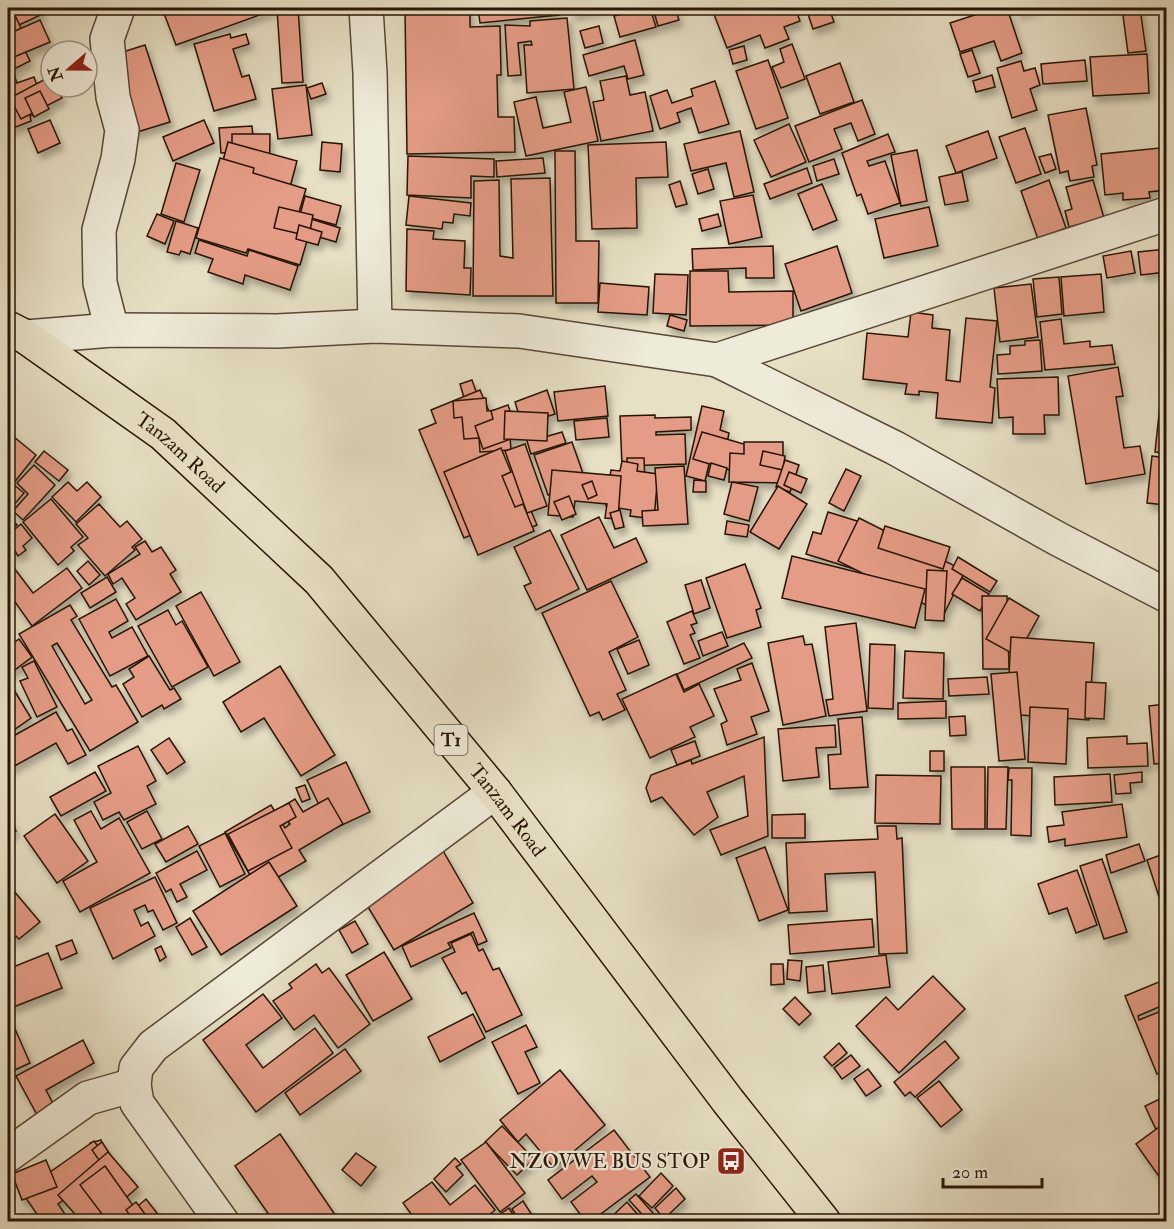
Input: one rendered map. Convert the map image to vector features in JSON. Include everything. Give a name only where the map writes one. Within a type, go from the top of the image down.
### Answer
[{"type":"highway","name":"Tanzam Road","points":[[17,332],[163,434],[319,580],[495,792],[813,1218]]},
{"type":"street","points":[[112,330],[100,283],[99,230],[118,159],[122,130],[113,97],[107,39],[118,8]]},
{"type":"street","points":[[366,8],[370,74],[375,327]]},
{"type":"street","points":[[717,360],[1167,214]]},
{"type":"street","points":[[17,332],[278,331],[375,327],[519,331],[717,360],[895,448],[1058,539],[1167,595]]},
{"type":"street","points":[[222,1221],[137,1103],[134,1085],[136,1068],[153,1046],[340,910],[495,792]]},
{"type":"street","points":[[8,1155],[81,1102],[134,1085]]},
{"type":"building","points":[[8,8],[40,8],[43,14],[8,30]]},
{"type":"building","points":[[162,8],[276,8],[276,9],[176,45]]},
{"type":"building","points":[[298,8],[303,82],[282,83],[277,9]]},
{"type":"building","points":[[405,8],[470,8],[470,27],[500,26],[501,75],[497,75],[498,117],[514,117],[515,152],[407,154]]},
{"type":"building","points":[[478,8],[558,8],[559,15],[480,23]]},
{"type":"building","points":[[572,8],[614,8],[573,14]]},
{"type":"building","points":[[650,8],[656,27],[620,37],[614,16]]},
{"type":"building","points":[[653,8],[675,8],[679,20],[658,26]]},
{"type":"building","points":[[795,8],[800,21],[784,27],[789,39],[765,48],[760,35],[727,48],[712,9]]},
{"type":"building","points":[[806,8],[829,8],[834,22],[813,29]]},
{"type":"building","points":[[996,8],[1007,8],[1022,53],[1001,61],[994,41],[960,52],[950,23]]},
{"type":"building","points":[[1017,8],[1037,8],[1018,13]]},
{"type":"building","points":[[1122,8],[1140,8],[1146,51],[1128,53]]},
{"type":"building","points":[[13,11],[22,30],[16,33],[30,61],[8,72],[8,13]]},
{"type":"building","points":[[567,18],[574,89],[527,93],[524,45],[532,45],[531,41],[518,43],[521,75],[508,76],[505,25],[530,26],[530,21]]},
{"type":"building","points":[[40,20],[49,39],[39,39],[39,47],[14,57],[8,42],[8,34]]},
{"type":"building","points":[[599,26],[603,43],[585,48],[580,31]]},
{"type":"building","points":[[230,34],[231,38],[246,34],[249,44],[233,49],[242,77],[249,75],[256,99],[214,111],[194,44]]},
{"type":"building","points":[[635,40],[644,75],[628,79],[624,66],[589,76],[583,55]]},
{"type":"building","points":[[792,44],[805,79],[781,88],[772,67],[784,62],[780,49]]},
{"type":"building","points":[[145,45],[170,122],[134,133],[110,56]]},
{"type":"building","points":[[744,46],[747,60],[733,64],[729,50]]},
{"type":"building","points":[[972,50],[980,73],[968,77],[960,54]]},
{"type":"building","points":[[1147,54],[1149,93],[1093,96],[1090,57]]},
{"type":"building","points":[[768,60],[788,118],[756,129],[736,71]]},
{"type":"building","points":[[1085,60],[1087,81],[1043,84],[1041,64]]},
{"type":"building","points":[[1021,61],[1024,71],[1035,68],[1040,85],[1030,89],[1037,110],[1012,118],[997,68]]},
{"type":"building","points":[[840,63],[854,102],[820,114],[806,76]]},
{"type":"building","points":[[8,64],[10,64],[17,83],[34,77],[39,91],[39,99],[42,99],[46,110],[30,116],[31,121],[8,130]]},
{"type":"building","points":[[992,75],[995,87],[976,92],[973,81]]},
{"type":"building","points":[[626,76],[630,95],[645,92],[653,131],[601,141],[593,102],[604,100],[600,81]]},
{"type":"building","points":[[715,81],[729,124],[699,133],[691,108],[677,113],[680,122],[660,129],[650,96],[667,90],[672,103],[693,96],[691,89]]},
{"type":"building","points":[[39,82],[39,99],[60,99],[21,119],[10,98]]},
{"type":"building","points":[[322,83],[326,94],[311,99],[307,88]]},
{"type":"building","points":[[306,85],[312,135],[278,139],[272,89]]},
{"type":"building","points":[[586,87],[598,141],[526,156],[514,102],[536,97],[543,128],[571,122],[564,92]]},
{"type":"building","points":[[39,91],[39,99],[44,99],[49,109],[34,117],[25,98]]},
{"type":"building","points":[[862,100],[875,134],[858,141],[851,123],[834,129],[842,149],[809,162],[795,126]]},
{"type":"building","points":[[1086,108],[1097,165],[1092,166],[1094,177],[1070,181],[1068,171],[1060,173],[1048,115]]},
{"type":"building","points":[[50,120],[60,143],[38,153],[28,129]]},
{"type":"building","points":[[204,120],[214,143],[173,161],[163,137]]},
{"type":"building","points":[[789,124],[806,162],[771,177],[754,140]]},
{"type":"building","points":[[252,126],[254,151],[221,153],[219,128]]},
{"type":"building","points":[[1025,128],[1041,174],[1016,183],[999,137]]},
{"type":"building","points":[[740,131],[754,192],[734,197],[726,163],[691,171],[684,144]]},
{"type":"building","points":[[988,131],[997,158],[956,173],[946,146]]},
{"type":"building","points":[[232,134],[270,134],[269,194],[232,194]]},
{"type":"building","points":[[888,134],[895,152],[867,161],[869,166],[885,161],[900,203],[868,214],[861,194],[857,196],[842,153]]},
{"type":"building","points":[[228,142],[297,161],[282,217],[213,198]]},
{"type":"building","points":[[322,142],[342,144],[340,172],[320,170]]},
{"type":"building","points":[[666,142],[668,177],[636,178],[637,228],[592,229],[588,145]]},
{"type":"building","points":[[1160,148],[1165,190],[1149,192],[1150,198],[1123,200],[1123,193],[1105,195],[1101,154]]},
{"type":"building","points":[[1164,148],[1166,148],[1166,176]]},
{"type":"building","points":[[917,150],[927,201],[901,206],[891,155]]},
{"type":"building","points":[[555,151],[575,151],[576,241],[599,241],[598,303],[556,303]]},
{"type":"building","points":[[1051,154],[1056,169],[1045,173],[1039,157]]},
{"type":"building","points":[[408,156],[494,159],[494,177],[471,176],[471,198],[407,195]]},
{"type":"building","points":[[220,158],[254,168],[253,173],[306,189],[298,215],[340,228],[336,242],[309,234],[300,265],[248,249],[246,253],[196,238]]},
{"type":"building","points":[[543,158],[545,173],[497,177],[496,161]]},
{"type":"building","points":[[834,159],[839,174],[817,181],[813,166]]},
{"type":"building","points":[[176,163],[200,170],[184,222],[161,214]]},
{"type":"building","points":[[807,168],[812,183],[770,199],[764,184]]},
{"type":"building","points":[[708,169],[714,189],[698,194],[692,174]]},
{"type":"building","points":[[962,172],[968,201],[945,205],[939,177]]},
{"type":"building","points":[[550,178],[553,296],[473,296],[474,181],[499,180],[500,256],[513,258],[511,179]]},
{"type":"building","points":[[1049,180],[1066,228],[1038,239],[1021,191]]},
{"type":"building","points":[[1093,180],[1104,218],[1069,227],[1065,211],[1072,209],[1066,187]]},
{"type":"building","points":[[680,181],[687,204],[676,207],[669,185]]},
{"type":"building","points":[[822,184],[837,220],[813,230],[798,194]]},
{"type":"building","points":[[753,195],[762,237],[729,244],[720,201]]},
{"type":"building","points":[[305,196],[341,206],[336,225],[300,215]]},
{"type":"building","points":[[409,196],[471,203],[470,216],[454,214],[453,223],[443,222],[442,229],[406,225]]},
{"type":"building","points":[[279,207],[313,215],[309,236],[274,228]]},
{"type":"building","points":[[929,207],[938,246],[884,258],[875,219]]},
{"type":"building","points":[[157,214],[174,221],[165,244],[147,236]]},
{"type":"building","points":[[718,214],[721,226],[702,231],[699,219]]},
{"type":"building","points":[[176,221],[198,228],[190,254],[181,251],[179,255],[167,252]]},
{"type":"building","points":[[299,225],[322,232],[318,245],[296,239]]},
{"type":"building","points":[[407,229],[434,231],[433,239],[465,241],[464,268],[471,268],[470,295],[406,291]]},
{"type":"building","points":[[199,240],[247,256],[249,250],[298,266],[290,290],[245,275],[243,284],[208,272],[213,259],[195,253]]},
{"type":"building","points":[[773,246],[774,278],[746,278],[746,268],[693,270],[692,249]]},
{"type":"building","points":[[837,246],[852,293],[801,311],[785,264]]},
{"type":"building","points":[[1166,249],[1166,272],[1141,275],[1138,252]]},
{"type":"building","points":[[1131,251],[1135,273],[1107,278],[1103,256]]},
{"type":"building","points":[[690,271],[728,271],[729,292],[793,291],[793,325],[690,326]]},
{"type":"building","points":[[655,274],[688,275],[686,315],[653,313]]},
{"type":"building","points":[[1101,274],[1104,312],[1064,316],[1061,277]]},
{"type":"building","points":[[1059,277],[1062,314],[1037,317],[1033,279]]},
{"type":"building","points":[[600,283],[649,287],[647,315],[598,312]]},
{"type":"building","points":[[1031,284],[1038,337],[1000,342],[994,288]]},
{"type":"building","points":[[911,312],[933,315],[932,328],[950,330],[946,380],[960,382],[966,318],[997,321],[990,387],[995,388],[992,423],[936,418],[938,393],[919,391],[919,395],[905,394],[907,384],[863,379],[867,333],[908,337]]},
{"type":"building","points":[[670,315],[687,320],[684,331],[667,326]]},
{"type":"building","points":[[1061,319],[1064,344],[1090,341],[1090,347],[1112,345],[1115,364],[1045,370],[1040,322]]},
{"type":"building","points":[[1040,340],[1042,371],[998,374],[997,355],[1010,354],[1010,346],[1025,345],[1025,341]]},
{"type":"building","points":[[1118,367],[1123,396],[1116,397],[1124,448],[1140,446],[1145,474],[1086,484],[1068,376]]},
{"type":"building","points":[[1058,377],[1059,415],[1044,415],[1045,434],[1013,434],[1013,417],[999,418],[997,379]]},
{"type":"building","points":[[472,380],[478,397],[465,401],[460,384]]},
{"type":"building","points":[[605,386],[608,416],[558,421],[554,392]]},
{"type":"building","points":[[480,390],[537,525],[489,544],[483,530],[464,538],[419,430],[436,423],[431,410]]},
{"type":"building","points":[[547,390],[555,414],[539,419],[545,437],[562,432],[566,443],[531,454],[515,402]]},
{"type":"building","points":[[486,398],[487,411],[508,409],[511,450],[480,452],[479,438],[464,439],[462,417],[454,418],[453,401]]},
{"type":"building","points":[[508,405],[519,436],[483,449],[475,426],[493,419],[491,411]]},
{"type":"building","points":[[1160,405],[1166,406],[1166,453],[1155,452]]},
{"type":"building","points":[[702,406],[724,411],[720,430],[729,433],[723,463],[710,460],[705,481],[686,476]]},
{"type":"building","points":[[505,411],[548,413],[547,441],[504,439]]},
{"type":"building","points":[[655,415],[655,418],[691,417],[691,430],[656,432],[656,435],[685,434],[686,464],[622,466],[620,416]]},
{"type":"building","points":[[607,418],[609,437],[576,440],[574,421]]},
{"type":"building","points":[[8,432],[36,455],[13,484],[24,493],[12,507],[8,503]]},
{"type":"building","points":[[702,432],[761,449],[753,477],[693,459]]},
{"type":"building","points":[[572,442],[586,482],[548,495],[534,455]]},
{"type":"building","points":[[744,442],[783,442],[783,483],[729,482],[730,453],[744,454]]},
{"type":"building","points":[[525,444],[547,506],[527,513],[505,451]]},
{"type":"building","points":[[501,448],[511,472],[502,476],[515,507],[523,504],[534,531],[478,555],[444,472]]},
{"type":"building","points":[[44,451],[68,470],[59,481],[35,462]]},
{"type":"building","points":[[763,451],[785,456],[783,470],[760,465]]},
{"type":"building","points":[[1152,456],[1166,458],[1166,505],[1147,503]]},
{"type":"building","points":[[627,458],[644,458],[645,485],[628,485]]},
{"type":"building","points":[[785,460],[799,465],[790,492],[776,487]]},
{"type":"building","points":[[622,461],[638,464],[637,471],[658,474],[654,519],[630,516],[631,510],[606,506],[611,470],[620,471]]},
{"type":"building","points":[[711,463],[727,468],[724,480],[708,476]]},
{"type":"building","points":[[34,465],[55,485],[23,520],[13,511],[28,494],[17,483]]},
{"type":"building","points":[[684,466],[688,524],[643,526],[642,511],[658,510],[655,468]]},
{"type":"building","points":[[846,469],[861,476],[844,511],[829,503]]},
{"type":"building","points":[[552,470],[621,476],[618,519],[605,518],[607,504],[575,501],[573,517],[548,515]]},
{"type":"building","points":[[789,472],[807,479],[801,493],[784,485]]},
{"type":"building","points":[[694,480],[706,481],[706,492],[693,492]]},
{"type":"building","points":[[592,481],[597,495],[588,499],[582,485]]},
{"type":"building","points":[[68,482],[77,491],[87,482],[101,497],[76,522],[52,497]]},
{"type":"building","points":[[732,482],[758,487],[749,521],[724,514]]},
{"type":"building","points":[[778,486],[807,504],[779,549],[750,532]]},
{"type":"building","points":[[569,496],[576,514],[562,520],[554,502]]},
{"type":"building","points":[[51,499],[83,537],[71,547],[74,551],[58,565],[23,522]]},
{"type":"building","points":[[99,504],[120,527],[127,521],[142,539],[132,547],[135,550],[105,576],[78,545],[88,538],[76,524]]},
{"type":"building","points":[[620,510],[624,527],[615,529],[610,513]]},
{"type":"building","points":[[828,512],[870,525],[862,549],[873,553],[867,573],[806,554],[813,532],[821,534]]},
{"type":"building","points":[[8,514],[17,525],[8,533]]},
{"type":"building","points":[[599,517],[614,548],[636,538],[647,562],[587,590],[561,535]]},
{"type":"building","points":[[859,518],[965,571],[944,614],[838,561]]},
{"type":"building","points":[[727,521],[749,525],[747,537],[725,534]]},
{"type":"building","points":[[21,524],[32,538],[23,546],[26,550],[18,556],[15,551],[8,557],[8,535]]},
{"type":"building","points":[[885,526],[950,547],[943,569],[878,548]]},
{"type":"building","points":[[550,530],[579,589],[536,610],[524,586],[531,583],[514,547]]},
{"type":"building","points":[[145,541],[152,552],[161,547],[176,570],[170,574],[181,592],[136,620],[126,604],[135,598],[122,578],[113,584],[108,574],[140,554],[135,547]]},
{"type":"building","points":[[792,556],[925,589],[915,628],[782,598]]},
{"type":"building","points":[[958,557],[997,581],[990,592],[952,569]]},
{"type":"building","points":[[8,560],[33,593],[67,568],[82,588],[32,626],[8,592]]},
{"type":"building","points":[[88,561],[100,575],[89,585],[77,571]]},
{"type":"building","points":[[745,564],[761,608],[756,610],[761,627],[727,638],[706,578]]},
{"type":"building","points":[[927,570],[947,571],[944,621],[925,620]]},
{"type":"building","points":[[107,577],[116,592],[90,608],[81,593]]},
{"type":"building","points":[[962,578],[989,594],[980,611],[952,594]]},
{"type":"building","points":[[701,580],[710,608],[694,614],[685,585]]},
{"type":"building","points":[[611,581],[638,637],[609,652],[626,690],[617,694],[625,710],[603,720],[599,712],[590,716],[542,613]]},
{"type":"building","points":[[201,592],[240,662],[214,676],[176,606]]},
{"type":"building","points":[[982,596],[1007,596],[1009,669],[983,669]]},
{"type":"building","points":[[1009,598],[1039,616],[1017,656],[986,639]]},
{"type":"building","points":[[116,599],[128,621],[109,632],[112,638],[132,627],[148,656],[110,676],[79,619]]},
{"type":"building","points":[[70,605],[77,616],[71,620],[112,687],[116,685],[138,722],[90,751],[19,634]],"holes":[[[57,643],[92,700],[85,704],[52,646]]]},
{"type":"building","points":[[168,610],[176,625],[182,621],[208,667],[172,687],[138,626]]},
{"type":"building","points":[[692,611],[697,623],[691,625],[695,633],[690,635],[700,658],[684,664],[667,622]]},
{"type":"building","points":[[856,623],[867,711],[829,716],[826,700],[833,699],[825,627]]},
{"type":"building","points":[[722,632],[728,646],[703,656],[698,641]]},
{"type":"building","points":[[803,636],[805,645],[812,644],[826,716],[783,725],[768,643]]},
{"type":"building","points":[[1011,637],[1094,643],[1089,720],[1007,714]]},
{"type":"building","points":[[19,639],[32,657],[8,675],[8,647]]},
{"type":"building","points":[[639,640],[649,665],[628,674],[617,649]]},
{"type":"building","points":[[744,643],[752,658],[684,690],[677,674]]},
{"type":"building","points":[[870,644],[895,645],[893,709],[868,708]]},
{"type":"building","points":[[905,651],[944,653],[943,699],[903,698]]},
{"type":"building","points":[[149,656],[170,690],[174,688],[181,699],[164,709],[162,705],[142,717],[123,684],[134,677],[129,669]]},
{"type":"building","points":[[34,661],[57,707],[37,717],[20,681],[28,678],[22,667]]},
{"type":"building","points":[[752,663],[769,711],[751,717],[757,734],[727,745],[721,724],[727,721],[714,689],[741,680],[737,669]]},
{"type":"building","points":[[280,666],[335,755],[301,776],[264,718],[241,732],[223,702]]},
{"type":"building","points":[[1017,672],[1025,759],[999,761],[991,674]]},
{"type":"building","points":[[676,674],[684,692],[699,684],[714,716],[690,727],[695,737],[650,758],[622,699]]},
{"type":"building","points":[[987,677],[989,694],[949,696],[948,679]]},
{"type":"building","points":[[8,680],[31,718],[8,734]]},
{"type":"building","points":[[1086,682],[1106,683],[1104,719],[1085,718]]},
{"type":"building","points":[[946,701],[946,718],[898,719],[898,703]]},
{"type":"building","points":[[1166,704],[1166,763],[1154,764],[1149,706]]},
{"type":"building","points":[[1030,707],[1068,709],[1066,764],[1028,762]]},
{"type":"building","points":[[56,712],[67,731],[72,729],[86,755],[68,764],[56,743],[9,769],[8,739]]},
{"type":"building","points":[[965,716],[966,735],[950,736],[949,717]]},
{"type":"building","points":[[862,717],[868,787],[830,789],[828,755],[841,754],[838,719]]},
{"type":"building","points":[[835,725],[836,747],[816,748],[819,777],[783,781],[778,729]]},
{"type":"building","points":[[1127,736],[1127,744],[1147,743],[1148,766],[1088,768],[1087,738]]},
{"type":"building","points":[[764,737],[768,836],[721,855],[710,830],[748,816],[744,776],[707,792],[718,817],[694,835],[662,797],[651,802],[646,788],[651,775],[691,760],[692,764]]},
{"type":"building","points":[[169,738],[185,762],[167,774],[151,750]]},
{"type":"building","points":[[695,741],[700,756],[677,765],[671,750]]},
{"type":"building","points":[[138,746],[156,781],[147,786],[156,804],[124,820],[119,812],[103,820],[94,802],[111,793],[98,766]]},
{"type":"building","points":[[930,751],[944,751],[944,771],[930,771]]},
{"type":"building","points":[[346,762],[370,812],[299,845],[289,823],[321,809],[307,780]]},
{"type":"building","points":[[951,767],[985,767],[985,829],[952,829]]},
{"type":"building","points":[[988,767],[1008,767],[1006,829],[987,829]]},
{"type":"building","points":[[1009,768],[1032,768],[1031,836],[1011,835],[1012,780],[1008,780]]},
{"type":"building","points":[[95,772],[106,791],[61,816],[50,797]]},
{"type":"building","points":[[1142,772],[1142,782],[1130,783],[1131,793],[1116,794],[1114,775]]},
{"type":"building","points":[[1110,774],[1112,802],[1055,805],[1054,777]]},
{"type":"building","points":[[876,775],[941,776],[940,824],[875,823]]},
{"type":"building","points":[[305,785],[310,799],[302,802],[296,788]]},
{"type":"building","points":[[328,798],[343,824],[299,850],[306,861],[275,879],[267,865],[250,875],[225,832],[271,805],[285,828],[290,824],[280,808],[295,799],[303,812]]},
{"type":"building","points":[[289,803],[296,817],[280,826],[292,848],[248,871],[228,834]]},
{"type":"building","points":[[1122,804],[1127,837],[1065,846],[1065,839],[1049,842],[1047,827],[1064,825],[1062,812]]},
{"type":"building","points":[[91,811],[101,829],[119,818],[150,873],[80,912],[63,881],[97,862],[74,820]]},
{"type":"building","points":[[147,811],[162,839],[142,849],[127,822]]},
{"type":"building","points":[[55,814],[88,861],[57,883],[24,836]]},
{"type":"building","points":[[805,814],[805,838],[772,838],[772,815]]},
{"type":"building","points":[[8,817],[16,831],[8,836]]},
{"type":"building","points":[[188,826],[198,844],[166,862],[155,844]]},
{"type":"building","points":[[877,826],[896,826],[897,839],[902,838],[907,953],[879,954],[875,872],[825,874],[827,911],[789,913],[786,843],[878,839]]},
{"type":"building","points":[[225,833],[245,874],[220,887],[199,846]]},
{"type":"building","points":[[1139,844],[1145,861],[1111,873],[1106,855]]},
{"type":"building","points":[[765,847],[788,910],[759,921],[736,858]]},
{"type":"building","points":[[442,849],[473,903],[394,950],[362,897]]},
{"type":"building","points":[[197,851],[207,870],[180,884],[187,897],[177,902],[171,889],[166,892],[156,873]]},
{"type":"building","points":[[1166,853],[1166,902],[1161,903],[1147,860]]},
{"type":"building","points":[[1102,859],[1127,932],[1104,939],[1080,866]]},
{"type":"building","points":[[269,862],[297,906],[221,955],[193,911]]},
{"type":"building","points":[[1077,870],[1097,925],[1076,933],[1067,908],[1049,914],[1038,884]]},
{"type":"building","points":[[155,877],[177,923],[163,930],[153,910],[148,912],[145,905],[134,910],[141,926],[148,922],[155,936],[113,959],[90,908]]},
{"type":"building","points":[[8,884],[40,922],[19,939],[16,936],[8,943]]},
{"type":"building","points":[[474,913],[487,941],[478,945],[473,932],[448,943],[451,948],[411,967],[402,946]]},
{"type":"building","points":[[190,918],[207,947],[192,955],[176,927]]},
{"type":"building","points":[[872,919],[874,947],[790,954],[788,925]]},
{"type":"building","points":[[355,921],[368,944],[352,953],[339,930]]},
{"type":"building","points":[[471,934],[479,951],[483,949],[493,970],[499,968],[522,1015],[486,1032],[466,992],[462,994],[442,958],[455,952],[451,943]]},
{"type":"building","points":[[72,940],[77,953],[61,960],[56,946]]},
{"type":"building","points":[[161,946],[166,957],[160,961],[155,949]]},
{"type":"building","points":[[384,952],[412,999],[373,1021],[346,975]]},
{"type":"building","points":[[48,953],[62,988],[11,1008],[8,999],[8,969]]},
{"type":"building","points":[[886,955],[890,987],[832,994],[828,962]]},
{"type":"building","points":[[788,960],[802,961],[800,981],[787,979]]},
{"type":"building","points":[[316,964],[322,973],[329,968],[370,1024],[338,1048],[314,1015],[294,1030],[273,1001],[292,988],[289,984]]},
{"type":"building","points":[[771,964],[783,964],[784,984],[771,985]]},
{"type":"building","points":[[823,965],[825,991],[808,993],[806,967]]},
{"type":"building","points":[[933,976],[965,1009],[899,1073],[856,1026],[886,997],[898,1010]]},
{"type":"building","points":[[1166,979],[1166,1004],[1138,1016],[1139,1020],[1166,1009],[1166,1070],[1157,1074],[1125,996]]},
{"type":"building","points":[[263,994],[282,1018],[246,1045],[263,1068],[315,1028],[333,1053],[256,1112],[203,1040]]},
{"type":"building","points":[[795,997],[811,1014],[799,1025],[783,1009]]},
{"type":"building","points":[[8,1013],[30,1063],[8,1073]]},
{"type":"building","points":[[473,1014],[485,1038],[440,1062],[428,1037]]},
{"type":"building","points":[[526,1025],[537,1047],[525,1052],[540,1083],[518,1094],[492,1042]]},
{"type":"building","points":[[83,1040],[94,1063],[46,1090],[58,1113],[41,1122],[16,1076]]},
{"type":"building","points":[[945,1041],[959,1058],[915,1097],[910,1092],[905,1096],[894,1082]]},
{"type":"building","points":[[839,1043],[847,1053],[832,1066],[824,1057]]},
{"type":"building","points":[[345,1049],[361,1071],[300,1115],[285,1093]]},
{"type":"building","points":[[851,1055],[860,1066],[842,1079],[834,1068]]},
{"type":"building","points":[[868,1069],[881,1086],[866,1096],[854,1079]]},
{"type":"building","points":[[560,1070],[605,1125],[554,1168],[526,1134],[518,1142],[500,1120]]},
{"type":"building","points":[[939,1081],[962,1110],[941,1127],[917,1098]]},
{"type":"building","points":[[1166,1088],[1166,1135],[1160,1138],[1145,1106],[1162,1098],[1159,1091]]},
{"type":"building","points":[[8,1119],[15,1133],[8,1137]]},
{"type":"building","points":[[1166,1122],[1166,1180],[1163,1182],[1136,1144]]},
{"type":"building","points":[[502,1126],[534,1159],[517,1175],[485,1142]]},
{"type":"building","points":[[614,1130],[650,1177],[590,1222],[586,1222],[571,1202],[597,1182],[592,1176],[562,1199],[548,1180]]},
{"type":"building","points":[[280,1134],[340,1222],[274,1222],[235,1166]]},
{"type":"building","points":[[101,1140],[105,1157],[95,1160],[90,1143]]},
{"type":"building","points":[[94,1141],[112,1166],[58,1204],[69,1220],[42,1222],[22,1192]]},
{"type":"building","points":[[102,1142],[111,1156],[101,1163],[92,1150]]},
{"type":"building","points":[[486,1142],[525,1193],[500,1212],[461,1160]]},
{"type":"building","points":[[108,1152],[138,1187],[98,1222],[82,1222],[58,1195]]},
{"type":"building","points":[[356,1153],[376,1167],[361,1186],[342,1170]]},
{"type":"building","points":[[455,1158],[461,1164],[456,1167],[463,1175],[446,1192],[434,1179]]},
{"type":"building","points":[[46,1160],[57,1187],[22,1200],[12,1174]]},
{"type":"building","points":[[105,1166],[139,1214],[129,1222],[108,1222],[80,1185]]},
{"type":"building","points":[[661,1173],[673,1186],[652,1208],[639,1196]]},
{"type":"building","points":[[432,1182],[450,1205],[475,1185],[495,1210],[481,1222],[417,1222],[403,1203]]},
{"type":"building","points":[[676,1188],[685,1199],[664,1219],[655,1208]]},
{"type":"building","points":[[636,1194],[661,1222],[649,1222],[629,1200]]},
{"type":"building","points":[[146,1199],[164,1222],[119,1222]]},
{"type":"building","points":[[523,1201],[532,1215],[520,1222],[512,1209]]},
{"type":"building","points":[[136,1202],[151,1222],[135,1222],[126,1210]]},
{"type":"building","points":[[627,1202],[644,1222],[606,1222]]},
{"type":"building","points":[[509,1208],[518,1222],[493,1222],[492,1220]]},
{"type":"building","points":[[386,1214],[391,1222],[376,1222]]},
{"type":"place","name":"NZOVWE BUS STOP","points":[[731,1161]]}]
